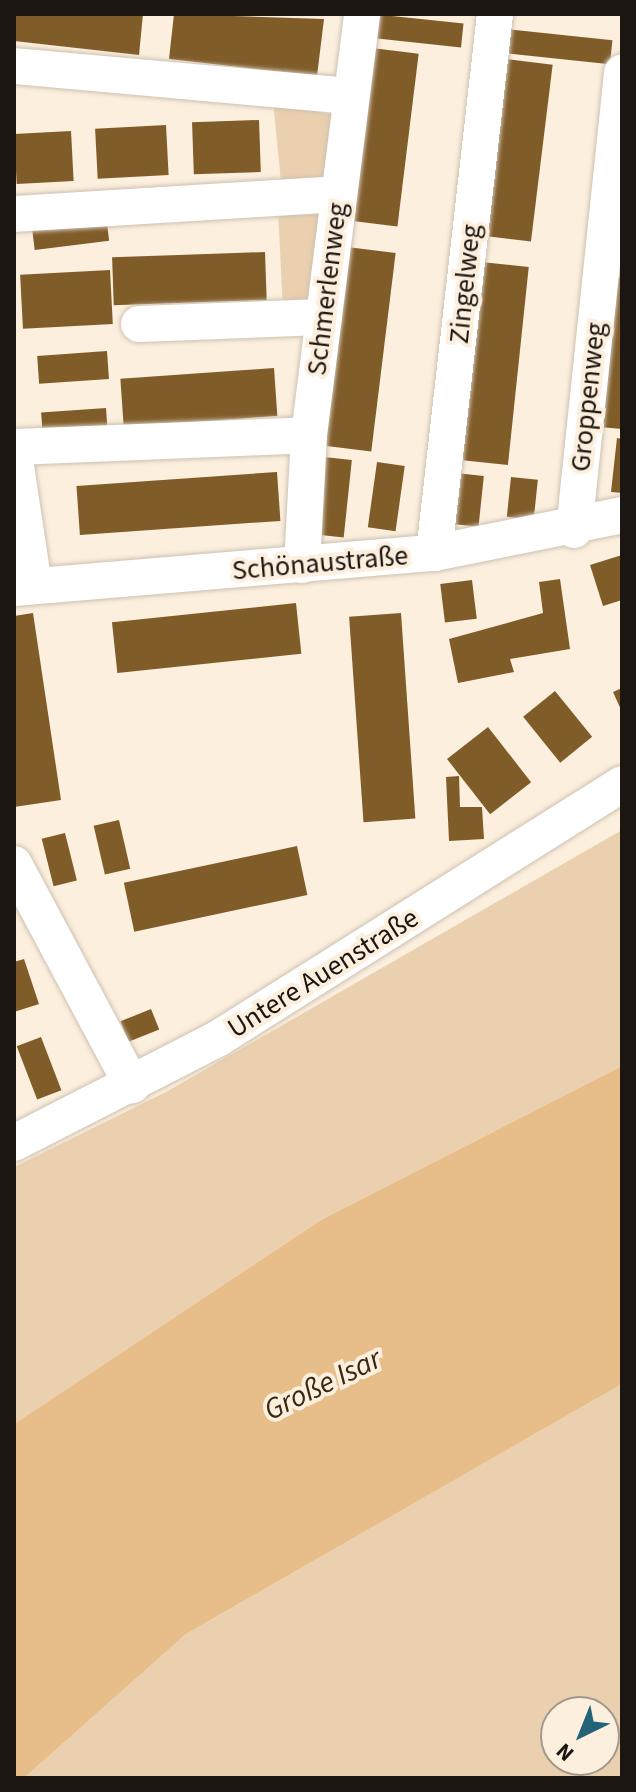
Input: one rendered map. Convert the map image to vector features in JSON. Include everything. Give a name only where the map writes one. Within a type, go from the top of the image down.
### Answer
[{"type":"street","name":"Schmerlenweg","points":[[302,565],[309,435],[349,96],[362,14]]},
{"type":"street","name":"Zingelweg","points":[[434,553],[495,14]]},
{"type":"street","points":[[14,66],[349,96]]},
{"type":"street","name":"Groppenweg","points":[[574,530],[622,73]]},
{"type":"street","points":[[14,214],[338,194]]},
{"type":"street","points":[[139,324],[324,317]]},
{"type":"street","points":[[23,569],[14,450],[309,435]]},
{"type":"street","name":"Schönaustraße","points":[[23,569],[302,565],[434,553],[574,530],[622,515]]},
{"type":"street","name":"Untere Auenstraße","points":[[14,1143],[132,1085],[622,784]]},
{"type":"street","points":[[14,864],[30,929],[132,1085]]},
{"type":"shaded area","points":[[273,101],[336,116],[330,180],[282,192]]},
{"type":"shaded area","points":[[310,206],[323,215],[320,294],[283,311],[278,208]]},
{"type":"shaded area","points":[[622,830],[622,1066],[321,1220],[14,1424],[14,1167],[166,1092]]},
{"type":"shaded area","points":[[622,1384],[622,1778],[24,1778],[186,1634]]},
{"type":"water","name":"Große Isar","points":[[622,1066],[622,1384],[186,1634],[24,1778],[14,1778],[14,1424],[321,1220]]},
{"type":"building","points":[[14,14],[143,14],[139,55],[14,41]]},
{"type":"building","points":[[174,14],[324,19],[317,76],[169,59]]},
{"type":"building","points":[[373,14],[464,24],[461,47],[370,38]]},
{"type":"building","points":[[505,29],[612,40],[610,64],[502,53]]},
{"type":"building","points":[[372,48],[419,54],[397,226],[351,221]]},
{"type":"building","points":[[505,59],[553,65],[531,242],[483,236]]},
{"type":"building","points":[[259,120],[261,172],[194,174],[192,122]]},
{"type":"building","points":[[166,125],[169,175],[98,179],[95,129]]},
{"type":"building","points":[[71,131],[74,181],[17,184],[14,134]]},
{"type":"building","points":[[106,215],[109,241],[35,250],[32,224]]},
{"type":"building","points":[[347,247],[396,253],[371,451],[323,446]]},
{"type":"building","points":[[265,252],[267,300],[114,305],[112,257]]},
{"type":"building","points":[[481,262],[529,267],[508,465],[460,460]]},
{"type":"building","points":[[110,270],[113,324],[23,329],[20,275]]},
{"type":"building","points":[[617,277],[622,278],[622,429],[600,427]]},
{"type":"building","points":[[107,351],[109,379],[39,384],[37,356]]},
{"type":"building","points":[[274,368],[277,416],[124,427],[120,379]]},
{"type":"building","points":[[106,408],[108,435],[43,439],[41,413]]},
{"type":"building","points":[[617,438],[622,439],[622,493],[611,492]]},
{"type":"building","points":[[324,457],[352,460],[344,537],[316,535]]},
{"type":"building","points":[[377,462],[405,466],[396,531],[368,527]]},
{"type":"building","points":[[277,472],[280,521],[80,535],[76,486]]},
{"type":"building","points":[[456,473],[484,476],[479,527],[451,524]]},
{"type":"building","points":[[511,477],[538,480],[534,520],[507,517]]},
{"type":"building","points":[[622,555],[622,600],[603,606],[590,565]]},
{"type":"building","points":[[560,579],[570,649],[510,659],[514,672],[458,683],[449,639],[543,613],[539,582]]},
{"type":"building","points":[[472,580],[477,619],[445,623],[440,584]]},
{"type":"building","points":[[296,603],[301,654],[117,673],[112,622]]},
{"type":"building","points":[[33,613],[61,800],[14,807],[14,616]]},
{"type":"building","points":[[401,613],[415,818],[363,822],[349,617]]},
{"type":"building","points":[[622,688],[622,712],[613,692]]},
{"type":"building","points":[[555,691],[592,737],[560,763],[523,717]]},
{"type":"building","points":[[488,727],[531,782],[490,814],[447,759]]},
{"type":"building","points":[[459,776],[460,807],[482,807],[484,839],[449,841],[446,777]]},
{"type":"building","points":[[119,820],[130,869],[105,875],[94,826]]},
{"type":"building","points":[[65,833],[77,881],[54,886],[42,839]]},
{"type":"building","points":[[297,846],[307,895],[134,932],[124,883]]},
{"type":"building","points":[[24,959],[39,1004],[14,1012],[14,962]]},
{"type":"building","points":[[151,1009],[159,1029],[129,1042],[120,1021]]},
{"type":"building","points":[[41,1037],[61,1090],[37,1100],[17,1046]]}]
